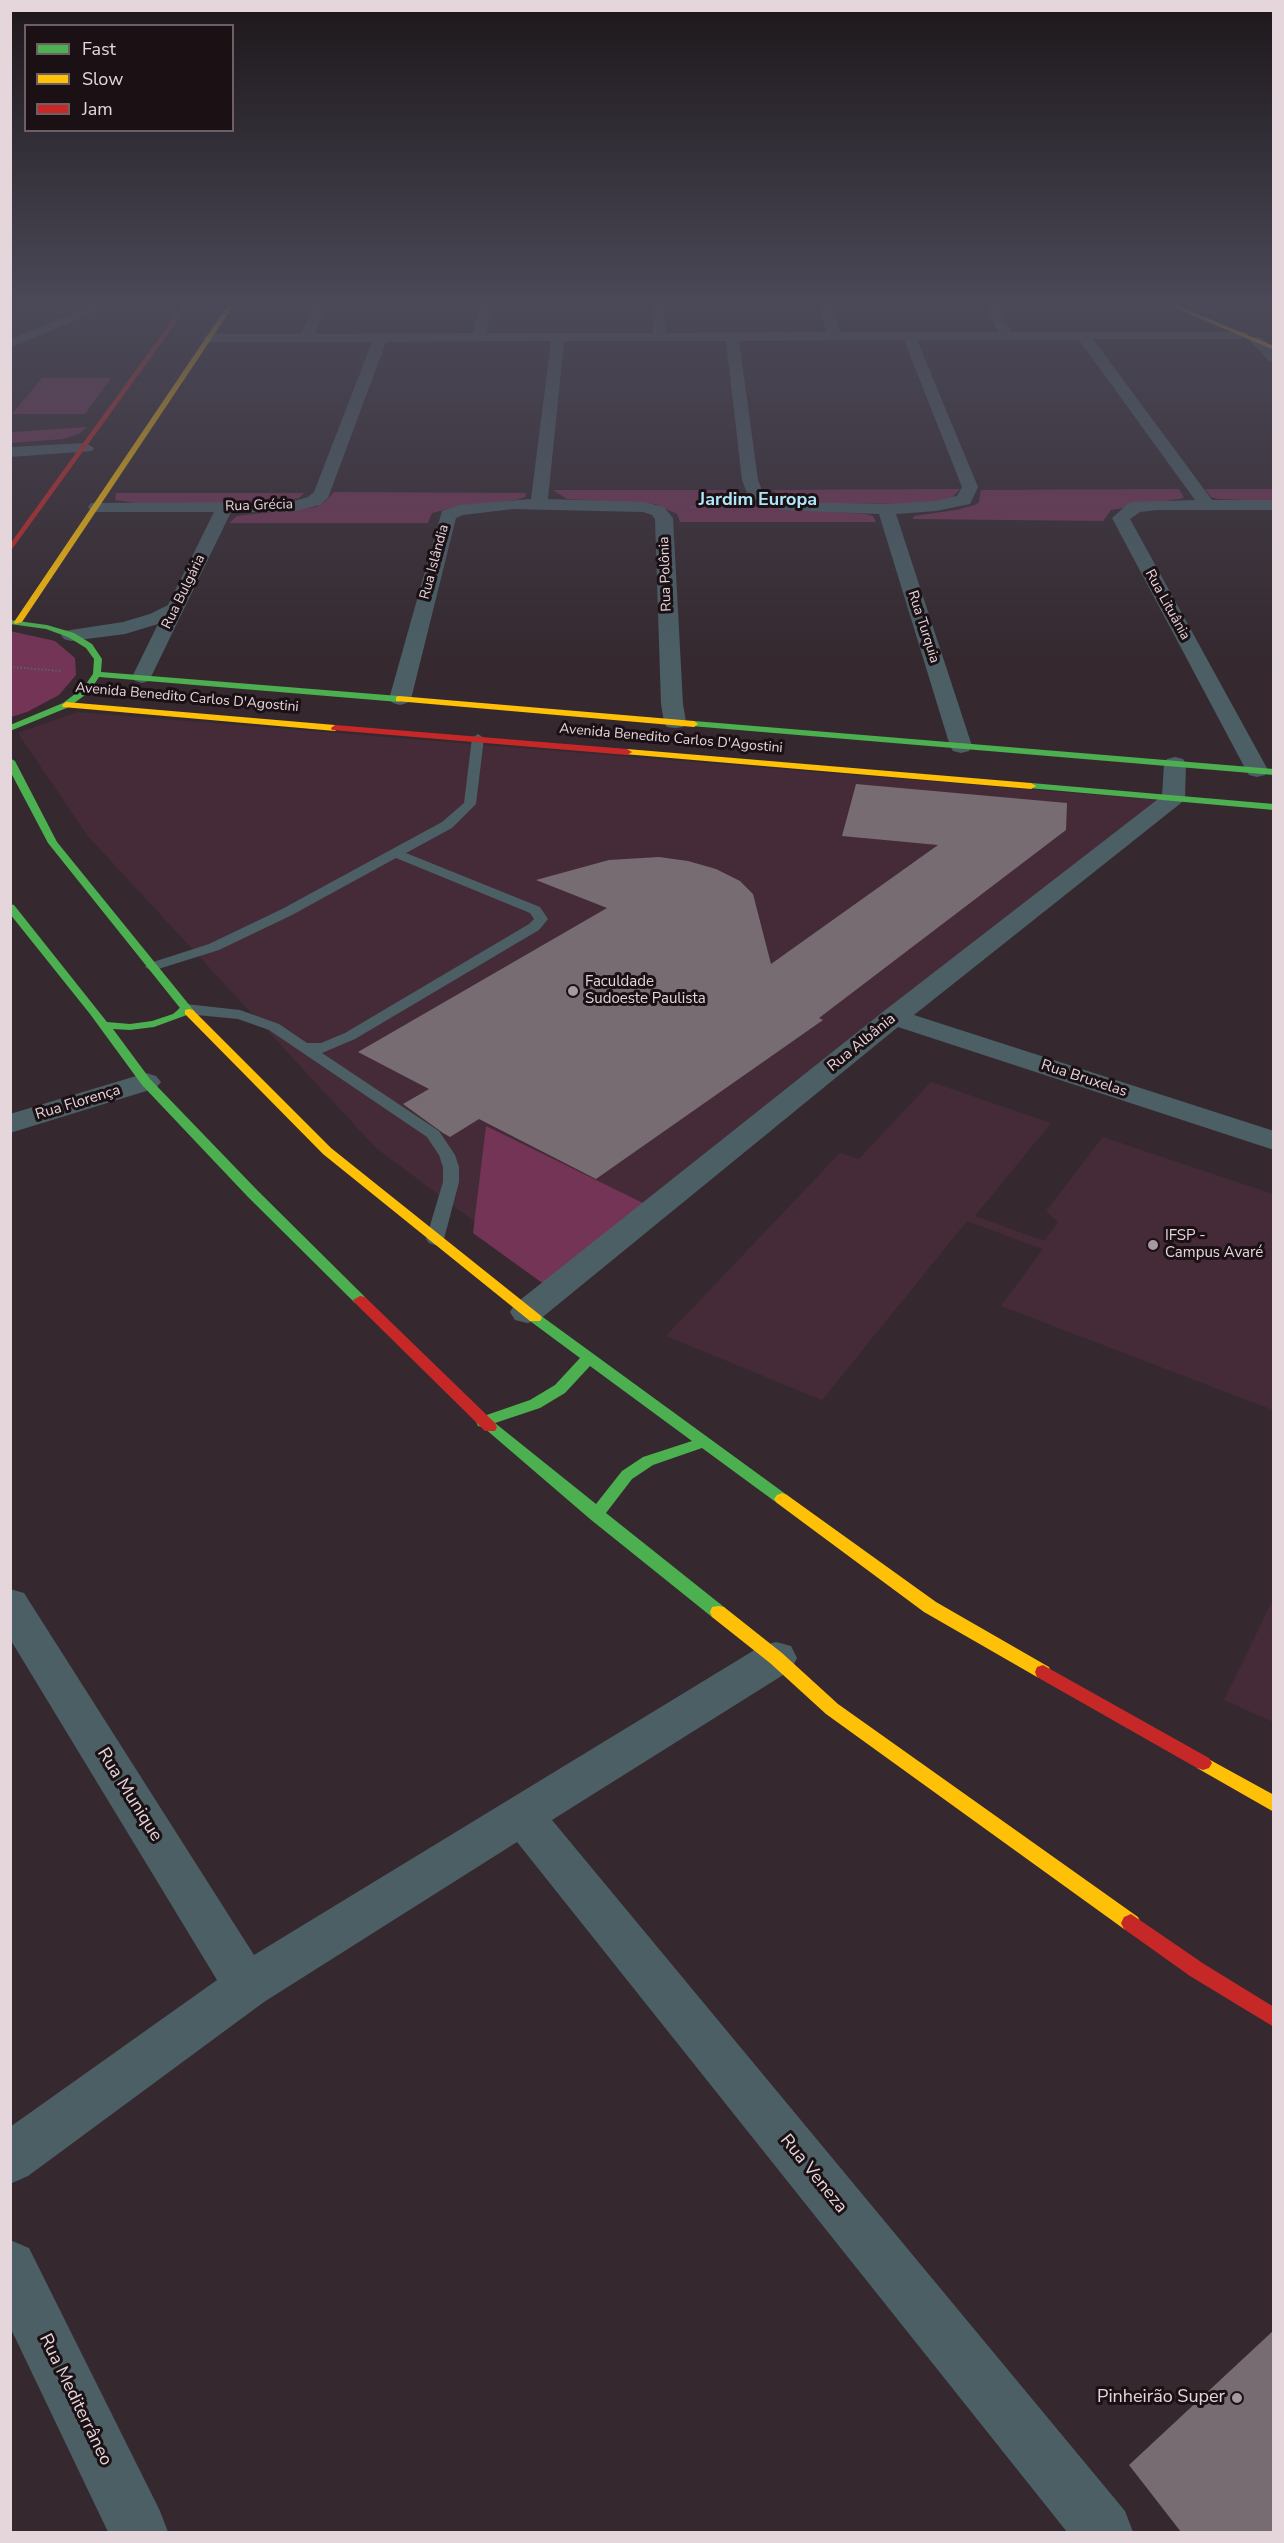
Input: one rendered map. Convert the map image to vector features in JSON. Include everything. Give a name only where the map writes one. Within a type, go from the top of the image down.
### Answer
[{"type":"main road","points":[[10,550],[103,424]]},
{"type":"main road","points":[[10,728],[66,705],[86,690],[97,674],[98,659],[89,646],[71,635],[47,627],[14,622],[97,507],[144,424]]},
{"type":"main road","name":"Avenida Benedito Carlos D'Agostini","points":[[97,674],[1265,771]]},
{"type":"main road","name":"Avenida Benedito Carlos D'Agostini","points":[[66,705],[478,738],[592,738],[1274,807]]},
{"type":"main road","points":[[478,738],[497,724],[487,708]]},
{"type":"main road","points":[[592,738],[614,717]]},
{"type":"main road","points":[[10,761],[53,843],[186,1009],[327,1151],[526,1312],[930,1607],[1274,1804]]},
{"type":"main road","points":[[10,907],[104,1025],[146,1082],[253,1194],[483,1422],[776,1658],[832,1709],[1197,1970],[1274,2018]]},
{"type":"main road","points":[[104,1025],[129,1027],[154,1024],[177,1016],[186,1009]]},
{"type":"main road","points":[[483,1422],[535,1404],[560,1389],[589,1358]]},
{"type":"main road","points":[[596,1515],[627,1475],[648,1461],[705,1442]]},
{"type":"street","name":"Rua Grécia","points":[[97,507],[291,507],[314,501],[322,494],[348,424]]},
{"type":"street","points":[[548,424],[539,503],[644,507]]},
{"type":"street","points":[[743,424],[750,480],[755,493],[781,505],[797,507],[886,509],[936,506],[964,500],[970,487],[944,424]]},
{"type":"street","points":[[1148,424],[1207,505],[1274,505]]},
{"type":"street","points":[[10,452],[86,448]]},
{"type":"street","name":"Rua Islândia","points":[[400,699],[448,515],[473,507],[539,503]]},
{"type":"street","name":"Rua Lituânia","points":[[1207,505],[1135,507],[1121,518],[1265,771]]},
{"type":"street","name":"Rua Bulgária","points":[[142,677],[225,507]]},
{"type":"street","name":"Rua Polônia","points":[[644,507],[658,511],[664,518],[672,704],[675,722]]},
{"type":"street","name":"Rua Turquia","points":[[886,509],[961,746]]},
{"type":"street","points":[[71,635],[125,628],[157,618],[176,608]]},
{"type":"street","points":[[1173,798],[1175,764]]},
{"type":"street","name":"Rua Albânia","points":[[526,1312],[894,1017],[1173,798]]},
{"type":"street","name":"Rua Bruxelas","points":[[894,1017],[1274,1141]]},
{"type":"street","name":"Rua Florença","points":[[10,1124],[146,1082]]},
{"type":"street","name":"Rua Munique","points":[[10,1604],[247,1986]]},
{"type":"street","points":[[10,2158],[247,1986],[776,1658]]},
{"type":"street","name":"Rua Veneza","points":[[522,1816],[1104,2532]]},
{"type":"street","name":"Rua Mediterrâneo","points":[[10,2267],[140,2532]]},
{"type":"lane","points":[[152,967],[214,947],[287,912],[447,825],[470,804],[478,738]]},
{"type":"lane","points":[[303,1047],[323,1048],[350,1036],[534,927],[541,919],[535,910],[397,854]]},
{"type":"lane","points":[[186,1009],[255,1019],[274,1027],[433,1134],[440,1142],[451,1167],[451,1182],[435,1239]]},
{"type":"path","points":[[644,507],[706,507],[743,503],[755,493]]},
{"type":"path","points":[[10,667],[97,674]]},
{"type":"shaded area","points":[[87,427],[80,433],[64,439],[11,443],[11,432]]},
{"type":"shaded area","points":[[960,489],[952,498],[922,504],[806,503],[787,501],[772,490]]},
{"type":"shaded area","points":[[1179,489],[1184,498],[1111,510],[1103,521],[913,519],[914,516],[975,505],[979,502],[981,490]]},
{"type":"shaded area","points":[[1205,489],[1273,489],[1273,501],[1218,499],[1211,497]]},
{"type":"shaded area","points":[[553,490],[737,490],[739,499],[750,506],[866,514],[873,516],[876,522],[680,522],[677,514],[655,504],[567,499]]},
{"type":"shaded area","points":[[334,492],[526,493],[525,497],[516,500],[432,513],[428,523],[229,523],[237,516],[316,507]]},
{"type":"shaded area","points":[[116,493],[304,493],[299,498],[265,505],[141,504],[115,500]]},
{"type":"shaded area","points":[[10,631],[55,641],[75,658],[76,675],[59,695],[27,712],[11,717]]},
{"type":"shaded area","name":"Faculdade Sudoeste Paulista","points":[[78,712],[1160,800],[549,1277],[376,1148],[87,835],[18,733]]},
{"type":"shaded area","name":"IFSP - Campus Avaré","points":[[931,1082],[1051,1123],[975,1216],[1044,1241],[1058,1222],[1046,1211],[1103,1137],[1273,1194],[1273,1410],[1001,1306],[1043,1249],[967,1221],[822,1400],[666,1336],[840,1153],[859,1159]]},
{"type":"shaded area","points":[[486,1126],[649,1206],[545,1285],[473,1233]]},
{"type":"shaded area","points":[[1273,1600],[1273,1722],[1224,1700]]},
{"type":"building","points":[[856,784],[1067,803],[1066,830],[819,1018],[823,1020],[596,1179],[479,1119],[450,1137],[403,1104],[429,1089],[358,1052],[607,908],[536,880],[609,860],[659,857],[688,861],[716,869],[740,881],[753,894],[771,964],[938,845],[842,836]]},
{"type":"building","name":"Pinheirão Super","points":[[1274,2330],[1274,2532],[1181,2532],[1129,2465]]},
{"type":"traffic: fast","points":[[10,622],[47,627],[71,635],[89,646],[98,659],[97,674],[86,690],[66,705],[10,728]]},
{"type":"traffic: fast","points":[[97,674],[399,699]]},
{"type":"traffic: fast","points":[[694,724],[1274,772]]},
{"type":"traffic: fast","points":[[10,761],[53,843],[189,1012]]},
{"type":"traffic: fast","points":[[1031,786],[1274,807]]},
{"type":"traffic: fast","points":[[10,907],[94,1012],[146,1082],[253,1194],[360,1300]]},
{"type":"traffic: fast","points":[[104,1025],[130,1027],[154,1024],[177,1016],[186,1009]]},
{"type":"traffic: fast","points":[[535,1318],[782,1499]]},
{"type":"traffic: fast","points":[[483,1422],[535,1404],[560,1389],[589,1358]]},
{"type":"traffic: fast","points":[[490,1427],[718,1612]]},
{"type":"traffic: fast","points":[[596,1515],[627,1475],[648,1461],[705,1442]]},
{"type":"traffic: slow","points":[[18,622],[151,424]]},
{"type":"traffic: slow","points":[[399,699],[694,724]]},
{"type":"traffic: slow","points":[[66,705],[335,728]]},
{"type":"traffic: slow","points":[[627,752],[1031,786]]},
{"type":"traffic: slow","points":[[189,1012],[327,1151],[535,1318]]},
{"type":"traffic: slow","points":[[782,1499],[930,1607],[1043,1672]]},
{"type":"traffic: slow","points":[[718,1612],[776,1658],[832,1709],[1131,1923]]},
{"type":"traffic: slow","points":[[1203,1763],[1274,1804]]},
{"type":"traffic: jam","points":[[10,550],[101,424]]},
{"type":"traffic: jam","points":[[335,728],[627,752]]},
{"type":"traffic: jam","points":[[360,1300],[490,1427]]},
{"type":"traffic: jam","points":[[1043,1672],[1203,1763]]},
{"type":"traffic: jam","points":[[1131,1923],[1197,1970],[1274,2018]]},
{"type":"place","name":"Faculdade Sudoeste Paulista","points":[[573,991]]},
{"type":"place","name":"IFSP - Campus Avaré","points":[[1153,1245]]},
{"type":"place","name":"Pinheirão Super","points":[[1237,2398]]},
{"type":"district","name":"Jardim Europa","points":[[758,501]]}]
